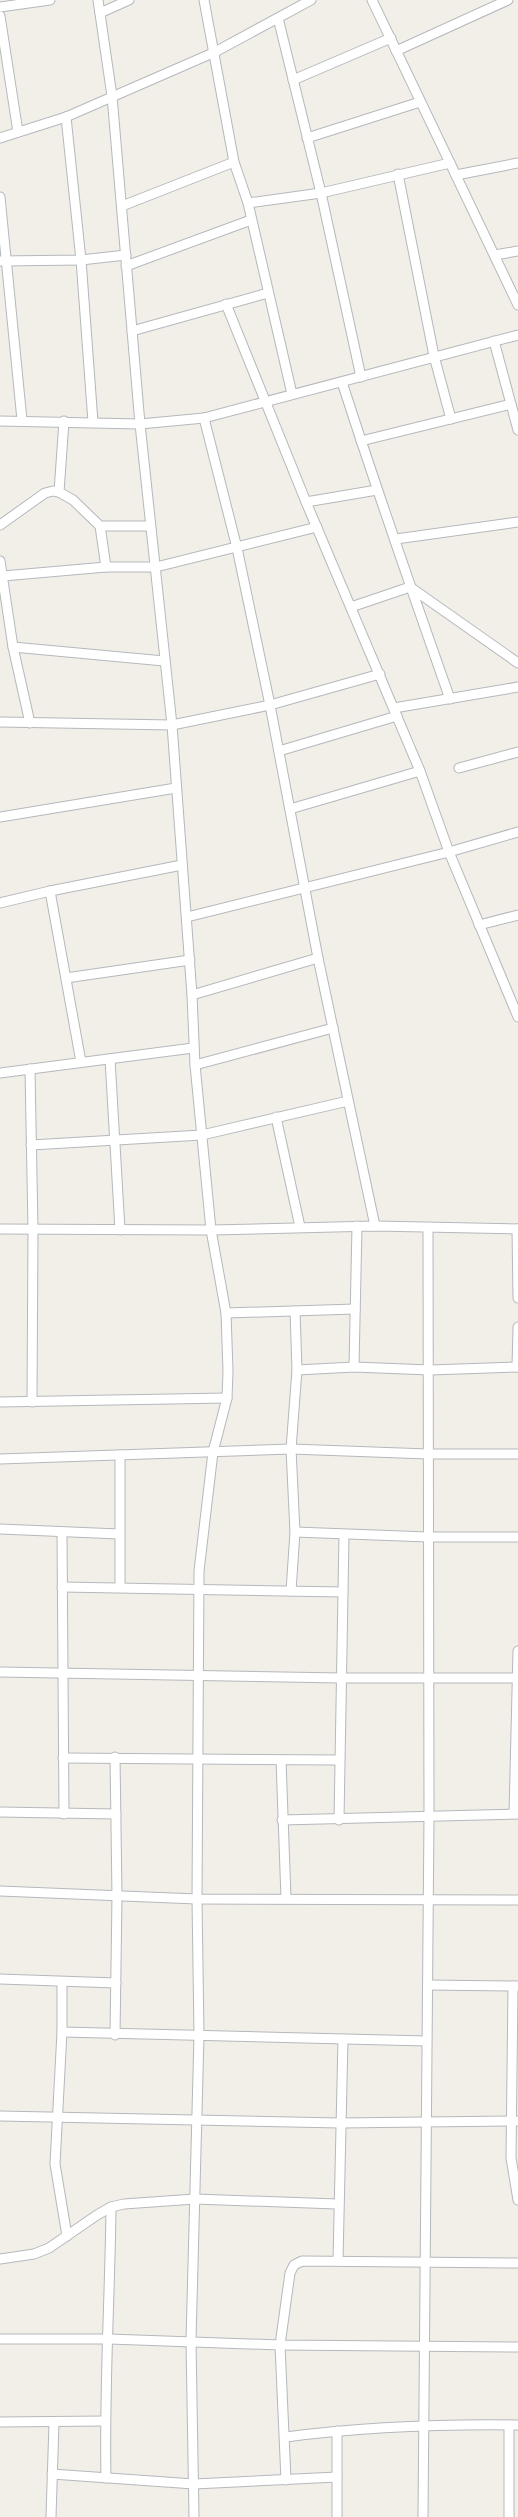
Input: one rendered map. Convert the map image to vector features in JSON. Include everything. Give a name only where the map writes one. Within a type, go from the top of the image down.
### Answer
[{"type":"street","points":[[0,7],[50,0]]},
{"type":"street","points":[[98,0],[112,96],[140,424],[172,725],[190,960],[193,1048],[211,1230],[226,1313],[227,1398],[213,1452],[199,1571],[200,1676],[197,1899],[199,2035],[191,2341],[194,2517]]},
{"type":"street","points":[[100,13],[129,0]]},
{"type":"street","points":[[204,0],[215,52],[234,162],[248,203],[292,394]]},
{"type":"street","points":[[0,138],[66,117],[215,52],[311,0]]},
{"type":"street","points":[[372,0],[518,305]]},
{"type":"street","points":[[396,51],[508,0]]},
{"type":"street","points":[[0,16],[18,132]]},
{"type":"street","points":[[278,18],[321,192],[361,377]]},
{"type":"street","points":[[293,80],[391,38]]},
{"type":"street","points":[[307,138],[420,102]]},
{"type":"street","points":[[66,117],[81,260],[93,422]]},
{"type":"street","points":[[122,206],[234,162]]},
{"type":"street","points":[[248,203],[321,192],[450,163]]},
{"type":"street","points":[[456,175],[518,163]]},
{"type":"street","points":[[398,174],[434,356],[451,419]]},
{"type":"street","points":[[0,197],[3,261],[22,420]]},
{"type":"street","points":[[126,266],[251,220]]},
{"type":"street","points":[[495,256],[518,251]]},
{"type":"street","points":[[3,261],[81,260],[126,255]]},
{"type":"street","points":[[132,331],[268,293]]},
{"type":"street","points":[[226,304],[306,502],[396,712],[479,925],[513,994],[518,1017]]},
{"type":"street","points":[[0,421],[22,420],[140,424],[204,418],[518,335]]},
{"type":"street","points":[[494,341],[518,430]]},
{"type":"street","points":[[342,382],[376,490],[396,539],[410,587],[450,699]]},
{"type":"street","points":[[361,441],[511,404]]},
{"type":"street","points":[[204,418],[237,548],[270,705],[306,888],[318,958],[375,1226]]},
{"type":"street","points":[[59,492],[64,421]]},
{"type":"street","points":[[306,502],[376,490]]},
{"type":"street","points":[[0,522],[45,493],[53,491],[59,492],[73,500],[100,526],[106,567]]},
{"type":"street","points":[[396,539],[518,522]]},
{"type":"street","points":[[100,526],[150,526]]},
{"type":"street","points":[[3,576],[106,567],[156,567],[317,527]]},
{"type":"street","points":[[0,560],[13,646],[30,723]]},
{"type":"street","points":[[351,606],[410,587]]},
{"type":"street","points":[[410,587],[518,664]]},
{"type":"street","points":[[13,646],[164,661]]},
{"type":"street","points":[[0,722],[172,725],[270,705],[380,674]]},
{"type":"street","points":[[279,751],[396,712],[450,699],[518,687]]},
{"type":"street","points":[[459,768],[518,752]]},
{"type":"street","points":[[290,809],[420,772]]},
{"type":"street","points":[[0,817],[176,788]]},
{"type":"street","points":[[187,917],[450,852],[518,832]]},
{"type":"street","points":[[0,903],[50,891],[182,865]]},
{"type":"street","points":[[50,891],[81,1062]]},
{"type":"street","points":[[479,925],[518,914]]},
{"type":"street","points":[[192,995],[318,958]]},
{"type":"street","points":[[66,978],[190,960]]},
{"type":"street","points":[[195,1065],[333,1028]]},
{"type":"street","points":[[0,1073],[193,1048]]},
{"type":"street","points":[[110,1059],[116,1140],[120,1230]]},
{"type":"street","points":[[30,1069],[33,1230],[32,1402]]},
{"type":"street","points":[[31,1145],[202,1135],[348,1101]]},
{"type":"street","points":[[276,1117],[300,1227]]},
{"type":"street","points":[[354,1367],[357,1226]]},
{"type":"street","points":[[0,1229],[211,1230],[357,1226],[518,1229],[518,1298]]},
{"type":"street","points":[[423,2517],[425,2123],[428,1985],[428,1454],[430,1370],[428,1228]]},
{"type":"street","points":[[226,1313],[355,1309]]},
{"type":"street","points":[[291,1592],[295,1532],[292,1449],[297,1370],[295,1311]]},
{"type":"street","points":[[297,1370],[354,1367],[430,1370],[518,1367],[518,1327]]},
{"type":"street","points":[[0,1402],[227,1398]]},
{"type":"street","points":[[0,1458],[292,1449],[428,1454],[518,1454]]},
{"type":"street","points":[[120,1455],[118,1534],[120,1587]]},
{"type":"street","points":[[0,1529],[118,1534]]},
{"type":"street","points":[[62,1532],[64,1814]]},
{"type":"street","points":[[295,1532],[428,1537],[518,1537]]},
{"type":"street","points":[[339,1820],[344,1535]]},
{"type":"street","points":[[62,1587],[120,1587],[199,1591],[343,1592]]},
{"type":"street","points":[[282,1820],[339,1820],[516,1814],[518,1651]]},
{"type":"street","points":[[0,1672],[341,1678],[518,1678]]},
{"type":"street","points":[[115,1757],[117,1896],[115,2035]]},
{"type":"street","points":[[63,1758],[198,1757],[281,1760],[339,1760]]},
{"type":"street","points":[[281,1760],[286,1898]]},
{"type":"street","points":[[0,1812],[116,1814]]},
{"type":"street","points":[[0,1891],[197,1899],[286,1898],[518,1900]]},
{"type":"street","points":[[0,1979],[116,1983]]},
{"type":"street","points":[[62,1982],[62,2032],[55,2164],[67,2236]]},
{"type":"street","points":[[428,1985],[516,1986],[515,2121],[511,2158],[518,2200]]},
{"type":"street","points":[[62,2032],[115,2035],[199,2035],[426,2041]]},
{"type":"street","points":[[338,2260],[337,2204],[343,2039]]},
{"type":"street","points":[[0,2116],[340,2123],[515,2121]]},
{"type":"street","points":[[0,2259],[34,2254],[49,2248],[111,2207],[124,2204],[195,2199],[337,2204]]},
{"type":"street","points":[[106,2478],[105,2422],[109,2339],[111,2207]]},
{"type":"street","points":[[286,2480],[286,2437],[280,2344],[290,2273],[294,2265],[302,2261],[338,2260],[518,2263]]},
{"type":"street","points":[[0,2339],[109,2339],[280,2344],[518,2347]]},
{"type":"street","points":[[0,2422],[105,2422]]},
{"type":"street","points":[[51,2517],[54,2423]]},
{"type":"street","points":[[286,2437],[337,2430],[424,2426],[513,2425],[514,2485],[509,2517]]},
{"type":"street","points":[[337,2430],[337,2517]]},
{"type":"street","points":[[52,2474],[194,2484],[337,2477]]}]
